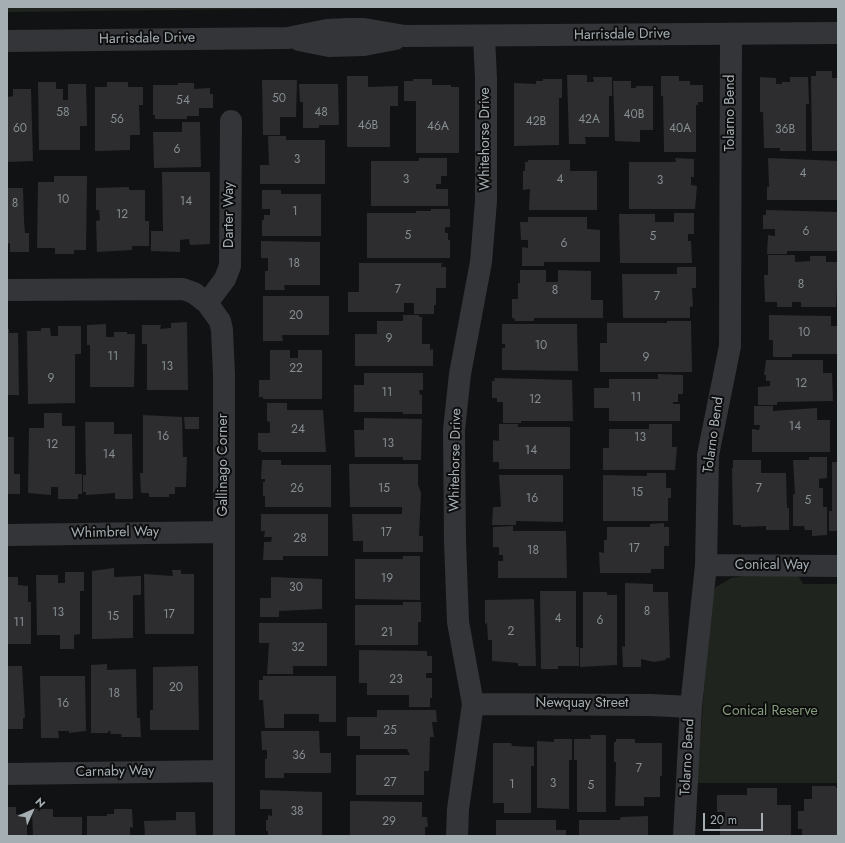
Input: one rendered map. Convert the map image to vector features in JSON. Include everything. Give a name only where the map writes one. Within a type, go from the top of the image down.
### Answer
[{"type":"street","name":"Harrisdale Drive","points":[[7,41],[288,38],[327,30],[348,29],[364,29],[405,36],[838,33]]},
{"type":"street","name":"Tolarno Bend","points":[[684,836],[691,707],[706,565],[708,455],[730,346],[731,34]]},
{"type":"street","name":"Whitehorse Drive","points":[[457,836],[458,809],[473,704],[458,622],[455,541],[454,430],[460,374],[481,262],[486,200],[486,80],[484,36]]},
{"type":"street","name":"Darter Way","points":[[207,303],[225,279],[230,266],[230,121]]},
{"type":"street","name":"Gallinago Corner","points":[[7,290],[183,289],[194,293],[207,303],[220,321],[222,330],[224,375],[224,836]]},
{"type":"street","name":"Whimbrel Way","points":[[7,535],[223,532]]},
{"type":"street","name":"Conical Way","points":[[706,565],[838,566]]},
{"type":"street","name":"Newquay Street","points":[[473,704],[651,704],[691,707]]},
{"type":"street","name":"Carnaby Way","points":[[7,774],[223,771]]},
{"type":"green space","points":[[7,7],[423,7],[7,12]]},
{"type":"green space","name":"Conical Reserve","points":[[751,575],[798,575],[803,584],[838,584],[838,783],[697,783],[711,597],[716,587],[731,578]]},
{"type":"building","points":[[816,71],[832,71],[832,78],[838,78],[838,151],[812,151],[811,76],[816,76]]},
{"type":"building","points":[[567,75],[587,75],[587,82],[594,82],[593,77],[612,77],[612,96],[609,96],[609,137],[585,137],[586,144],[569,144]]},
{"type":"building","points":[[347,76],[368,76],[368,87],[398,86],[398,106],[390,106],[390,147],[347,147]]},
{"type":"building","points":[[661,76],[679,76],[679,81],[690,81],[690,85],[703,85],[703,102],[698,102],[698,105],[696,105],[696,152],[664,152],[663,96],[661,96]]},
{"type":"building","points":[[760,77],[776,78],[776,84],[782,84],[782,82],[790,82],[790,77],[808,77],[809,104],[806,104],[806,151],[780,151],[780,148],[764,148],[763,112],[760,112]]},
{"type":"building","points":[[413,79],[432,79],[432,85],[451,85],[451,87],[459,87],[459,153],[416,153],[416,101],[404,101],[404,81],[413,81]]},
{"type":"building","points":[[543,79],[562,79],[562,98],[559,98],[559,145],[514,146],[514,83],[536,84],[536,81],[543,81]]},
{"type":"building","points":[[262,80],[297,80],[296,117],[280,117],[280,135],[263,135]]},
{"type":"building","points":[[613,81],[631,81],[631,88],[636,88],[636,86],[653,86],[653,130],[640,130],[640,142],[615,141]]},
{"type":"building","points":[[38,82],[56,82],[56,89],[63,89],[63,100],[68,100],[68,84],[86,84],[87,126],[80,126],[80,150],[39,150]]},
{"type":"building","points":[[107,82],[128,82],[128,87],[143,87],[143,105],[139,105],[140,135],[130,135],[130,150],[95,151],[95,87],[107,87]]},
{"type":"building","points":[[178,83],[194,83],[194,89],[210,88],[210,94],[213,94],[213,108],[199,108],[199,116],[187,116],[187,119],[155,119],[155,115],[153,115],[153,85],[178,85]]},
{"type":"building","points":[[299,84],[338,84],[339,125],[319,125],[319,128],[303,128],[303,102],[300,102]]},
{"type":"building","points":[[13,89],[31,89],[33,161],[7,162],[7,97],[13,96]]},
{"type":"building","points":[[182,122],[200,122],[201,167],[154,168],[153,132],[182,132]]},
{"type":"building","points":[[268,136],[286,136],[286,140],[325,140],[325,184],[260,184],[260,165],[269,165]]},
{"type":"building","points":[[419,158],[447,158],[447,176],[441,176],[441,184],[436,184],[436,189],[448,189],[448,206],[371,206],[371,161],[419,161]]},
{"type":"building","points":[[675,158],[694,159],[694,177],[691,177],[691,185],[697,186],[695,209],[629,209],[629,162],[676,162]]},
{"type":"building","points":[[768,158],[838,161],[838,200],[767,200],[767,187],[769,187]]},
{"type":"building","points":[[528,160],[570,160],[570,171],[597,171],[597,210],[529,210],[530,189],[523,190],[523,171],[525,171],[525,162],[528,162]]},
{"type":"building","points":[[162,172],[210,172],[210,244],[190,245],[189,239],[180,240],[180,252],[151,251],[151,231],[163,231]]},
{"type":"building","points":[[54,176],[87,176],[86,250],[74,250],[74,254],[55,254],[55,248],[37,248],[38,182],[54,182]]},
{"type":"building","points":[[129,187],[129,190],[145,190],[145,221],[149,221],[149,246],[132,246],[132,250],[97,252],[96,221],[100,220],[99,210],[96,210],[96,188]]},
{"type":"building","points":[[7,188],[23,188],[25,233],[29,233],[29,252],[10,252],[10,243],[7,244]]},
{"type":"building","points":[[262,190],[281,190],[281,194],[321,194],[321,236],[262,236],[262,220],[264,220],[264,215],[270,215],[270,209],[262,209]]},
{"type":"building","points":[[431,209],[450,209],[450,227],[445,227],[445,233],[448,233],[448,240],[450,240],[450,258],[367,258],[367,213],[416,213],[416,211],[431,211]]},
{"type":"building","points":[[766,210],[837,212],[837,251],[787,251],[787,254],[767,254],[768,235],[775,236],[775,229],[763,229],[763,215],[766,215]]},
{"type":"building","points":[[674,213],[694,213],[694,234],[688,234],[688,241],[691,241],[692,263],[620,263],[619,214],[655,214],[655,222],[674,222]]},
{"type":"building","points":[[528,217],[587,217],[587,229],[600,230],[600,262],[544,262],[544,266],[522,266],[522,247],[528,248],[528,240],[521,240],[520,222],[528,222]]},
{"type":"building","points":[[261,241],[320,242],[320,285],[284,285],[285,290],[265,290],[265,271],[268,271],[268,258],[261,258]]},
{"type":"building","points":[[768,255],[795,255],[795,262],[810,261],[810,256],[826,256],[826,262],[838,262],[836,307],[801,307],[801,302],[792,302],[792,307],[777,307],[777,302],[765,302],[764,275],[768,275]]},
{"type":"building","points":[[359,263],[442,263],[441,267],[446,267],[446,288],[436,288],[436,305],[434,305],[434,314],[414,314],[414,303],[404,303],[404,312],[348,312],[348,292],[359,292]]},
{"type":"building","points":[[677,267],[696,267],[696,288],[692,288],[693,306],[690,307],[690,318],[623,318],[622,274],[677,274]]},
{"type":"building","points":[[520,270],[546,270],[546,282],[558,282],[558,270],[591,271],[591,300],[603,300],[603,318],[534,318],[534,321],[515,321],[514,318],[512,318],[512,299],[518,299]]},
{"type":"building","points":[[263,296],[329,296],[329,335],[282,335],[283,341],[263,341]]},
{"type":"building","points":[[403,315],[419,315],[419,317],[422,317],[422,344],[430,344],[430,350],[433,349],[433,366],[355,366],[355,334],[377,334],[377,321],[403,321]]},
{"type":"building","points":[[769,315],[831,316],[831,326],[838,326],[838,354],[792,354],[792,357],[773,357],[773,340],[769,340]]},
{"type":"building","points":[[667,321],[691,321],[692,372],[600,372],[600,343],[607,343],[607,323],[667,323]]},
{"type":"building","points":[[187,322],[188,390],[147,390],[147,344],[142,344],[142,325],[161,325],[160,329],[171,328],[171,323]]},
{"type":"building","points":[[106,324],[106,337],[114,337],[114,332],[127,332],[127,334],[135,334],[134,387],[90,387],[90,345],[87,345],[87,325]]},
{"type":"building","points":[[502,324],[577,324],[578,371],[502,370],[502,348],[505,348],[505,344],[502,344]]},
{"type":"building","points":[[58,326],[81,326],[81,354],[75,354],[75,403],[28,404],[27,331],[41,331],[41,328],[50,328],[51,336],[58,336]]},
{"type":"building","points":[[7,329],[9,329],[9,333],[18,333],[19,395],[7,395]]},
{"type":"building","points":[[270,350],[290,350],[290,358],[298,358],[298,350],[322,350],[322,399],[263,399],[263,397],[259,397],[259,380],[270,380]]},
{"type":"building","points":[[766,360],[823,360],[823,373],[832,373],[833,401],[777,402],[777,405],[758,405],[758,387],[770,386],[770,381],[766,381],[766,375],[764,375]]},
{"type":"building","points":[[364,373],[423,373],[423,390],[419,390],[420,395],[422,395],[422,414],[403,414],[403,412],[354,412],[354,385],[364,385]]},
{"type":"building","points":[[658,374],[683,375],[683,394],[678,394],[678,402],[673,402],[673,404],[680,404],[680,421],[609,421],[609,408],[594,408],[594,388],[609,388],[609,379],[658,379]]},
{"type":"building","points":[[494,378],[572,380],[573,421],[521,421],[521,423],[503,423],[503,402],[497,402],[497,398],[492,398],[492,381],[495,381]]},
{"type":"building","points":[[267,403],[287,403],[287,410],[323,410],[326,452],[261,452],[261,450],[258,450],[258,433],[270,433],[270,422],[267,421]]},
{"type":"building","points":[[754,406],[773,406],[773,411],[817,408],[817,420],[830,420],[830,452],[752,452],[752,429],[759,430],[760,425],[754,425]]},
{"type":"building","points":[[44,413],[62,413],[62,426],[75,426],[75,474],[82,474],[82,494],[78,494],[78,499],[58,499],[58,487],[51,487],[51,495],[28,493],[29,428],[44,428]]},
{"type":"building","points":[[143,415],[182,417],[183,457],[187,457],[186,487],[175,487],[175,494],[169,494],[169,497],[149,497],[149,493],[141,493],[140,473],[143,473]]},
{"type":"building","points":[[184,417],[199,417],[199,429],[185,429]]},
{"type":"building","points":[[364,418],[422,419],[421,460],[403,460],[403,457],[355,457],[354,430],[364,430]]},
{"type":"building","points":[[85,422],[114,422],[114,434],[132,434],[133,499],[115,499],[115,493],[86,495],[86,492],[83,492],[83,475],[86,475]]},
{"type":"building","points":[[499,424],[518,424],[518,427],[570,427],[570,469],[499,469],[499,462],[493,462],[493,440],[499,441]]},
{"type":"building","points":[[649,424],[672,424],[672,447],[677,447],[675,470],[603,470],[603,448],[609,448],[609,429],[649,429]]},
{"type":"building","points":[[7,437],[14,437],[14,474],[20,474],[20,494],[7,494]]},
{"type":"building","points":[[809,457],[827,457],[827,478],[819,479],[819,488],[823,488],[823,507],[827,507],[827,535],[812,536],[812,530],[805,530],[804,526],[793,526],[793,494],[795,494],[793,460],[809,460]]},
{"type":"building","points":[[262,460],[281,460],[281,465],[331,465],[331,507],[265,507],[263,482],[265,482],[265,479],[261,479]]},
{"type":"building","points":[[733,460],[761,460],[761,473],[786,473],[789,530],[766,530],[766,526],[741,527],[741,525],[733,525]]},
{"type":"building","points":[[832,462],[838,462],[838,531],[829,531],[829,511],[832,511]]},
{"type":"building","points":[[349,464],[418,464],[418,485],[421,493],[419,536],[423,536],[423,552],[363,552],[363,541],[353,541],[352,514],[402,514],[402,507],[350,507]]},
{"type":"building","points":[[647,473],[666,473],[666,488],[671,488],[671,498],[668,498],[668,521],[603,521],[603,475],[647,476]]},
{"type":"building","points":[[499,475],[563,475],[563,522],[516,521],[516,525],[492,525],[493,507],[501,507]]},
{"type":"building","points":[[261,514],[328,514],[328,556],[283,556],[283,560],[263,560],[264,542],[271,542],[272,537],[264,537],[265,531],[261,531]]},
{"type":"building","points":[[664,523],[664,527],[669,527],[669,546],[664,546],[664,569],[651,569],[651,573],[600,573],[599,552],[604,553],[604,540],[607,540],[607,527],[650,527],[650,524]]},
{"type":"building","points":[[513,526],[513,531],[566,531],[567,578],[498,578],[498,561],[503,561],[503,555],[499,555],[499,547],[493,547],[493,527]]},
{"type":"building","points":[[403,556],[420,556],[420,600],[355,599],[355,559],[403,559]]},
{"type":"building","points":[[114,568],[114,577],[141,576],[141,595],[133,595],[133,638],[92,639],[92,571]]},
{"type":"building","points":[[172,570],[181,570],[181,574],[194,574],[194,634],[145,634],[144,574],[173,576]]},
{"type":"building","points":[[65,572],[84,572],[84,591],[80,591],[80,634],[74,635],[74,649],[60,649],[60,635],[37,635],[36,575],[58,575],[58,583],[65,583]]},
{"type":"building","points":[[7,577],[18,577],[18,585],[28,586],[28,602],[31,602],[31,644],[7,644]]},
{"type":"building","points":[[271,577],[322,579],[322,609],[279,611],[279,617],[260,617],[260,598],[271,598]]},
{"type":"building","points":[[625,583],[653,584],[653,592],[668,592],[670,658],[654,662],[641,659],[641,667],[623,667],[622,646],[625,647]]},
{"type":"building","points":[[540,591],[576,591],[576,647],[579,647],[579,666],[558,666],[558,669],[541,669]]},
{"type":"building","points":[[583,592],[607,592],[607,595],[617,595],[617,665],[580,667],[580,648],[583,648]]},
{"type":"building","points":[[534,599],[536,666],[518,666],[518,663],[492,661],[492,640],[488,640],[487,623],[485,624],[485,600]]},
{"type":"building","points":[[403,602],[421,602],[421,622],[418,622],[418,645],[355,645],[355,605],[403,605]]},
{"type":"building","points":[[259,623],[327,623],[327,666],[293,666],[293,674],[267,674],[269,643],[259,643]]},
{"type":"building","points":[[359,650],[427,651],[427,656],[432,656],[432,673],[426,673],[426,678],[432,678],[432,698],[430,698],[430,707],[409,707],[409,695],[367,695],[367,683],[359,683]]},
{"type":"building","points":[[107,664],[107,670],[136,669],[137,718],[140,718],[141,737],[121,737],[122,734],[111,734],[110,731],[108,731],[108,733],[91,733],[91,665]]},
{"type":"building","points":[[7,666],[22,666],[25,718],[23,718],[23,729],[7,729]]},
{"type":"building","points":[[198,666],[199,730],[150,730],[150,710],[153,710],[153,667]]},
{"type":"building","points":[[40,676],[85,676],[86,731],[69,733],[69,731],[58,731],[59,738],[41,738]]},
{"type":"building","points":[[263,676],[336,676],[336,722],[319,722],[319,714],[284,714],[284,728],[265,728],[263,700],[259,700],[259,680],[263,680]]},
{"type":"building","points":[[377,710],[436,710],[437,722],[432,722],[434,737],[430,737],[429,771],[424,771],[424,795],[356,795],[356,755],[410,755],[407,749],[360,749],[360,736],[347,736],[347,717],[377,717]]},
{"type":"building","points":[[261,731],[319,731],[320,753],[331,753],[331,773],[284,773],[284,778],[265,778],[265,759],[267,759],[267,750],[262,750]]},
{"type":"building","points":[[590,735],[606,735],[606,812],[577,812],[577,760],[574,760],[574,739],[591,739]]},
{"type":"building","points":[[554,739],[572,739],[572,760],[569,760],[569,809],[537,808],[537,741],[554,742]]},
{"type":"building","points":[[616,739],[635,739],[635,743],[662,743],[662,776],[660,776],[660,797],[644,797],[644,806],[615,806],[616,762],[614,762],[614,742],[616,742]]},
{"type":"building","points":[[493,743],[511,743],[512,746],[534,747],[534,766],[531,766],[531,813],[504,813],[504,803],[493,803]]},
{"type":"building","points":[[812,786],[836,786],[836,788],[838,788],[838,835],[802,836],[802,829],[798,829],[798,811],[804,811],[804,799],[812,799]]},
{"type":"building","points":[[747,788],[777,788],[777,805],[791,805],[791,836],[720,836],[720,826],[722,826],[723,819],[725,819],[725,812],[717,812],[717,795],[747,795]]},
{"type":"building","points":[[260,790],[322,792],[322,836],[268,836],[268,831],[266,831],[266,820],[268,820],[268,815],[272,816],[272,809],[260,809]]},
{"type":"building","points":[[350,801],[422,802],[422,817],[427,817],[428,827],[425,827],[425,836],[350,836]]},
{"type":"building","points":[[7,807],[16,807],[16,814],[27,814],[27,836],[7,836]]},
{"type":"building","points":[[53,809],[53,817],[82,817],[82,836],[33,836],[32,810]]},
{"type":"building","points":[[114,809],[132,809],[133,828],[130,827],[130,836],[87,836],[87,816],[107,816],[107,814],[114,814]]},
{"type":"building","points":[[176,812],[195,812],[196,836],[145,836],[144,821],[176,820]]},
{"type":"building","points":[[648,816],[648,836],[579,836],[579,820],[620,820],[621,817]]},
{"type":"building","points":[[496,820],[556,820],[556,830],[566,830],[566,836],[499,836],[496,835]]}]
